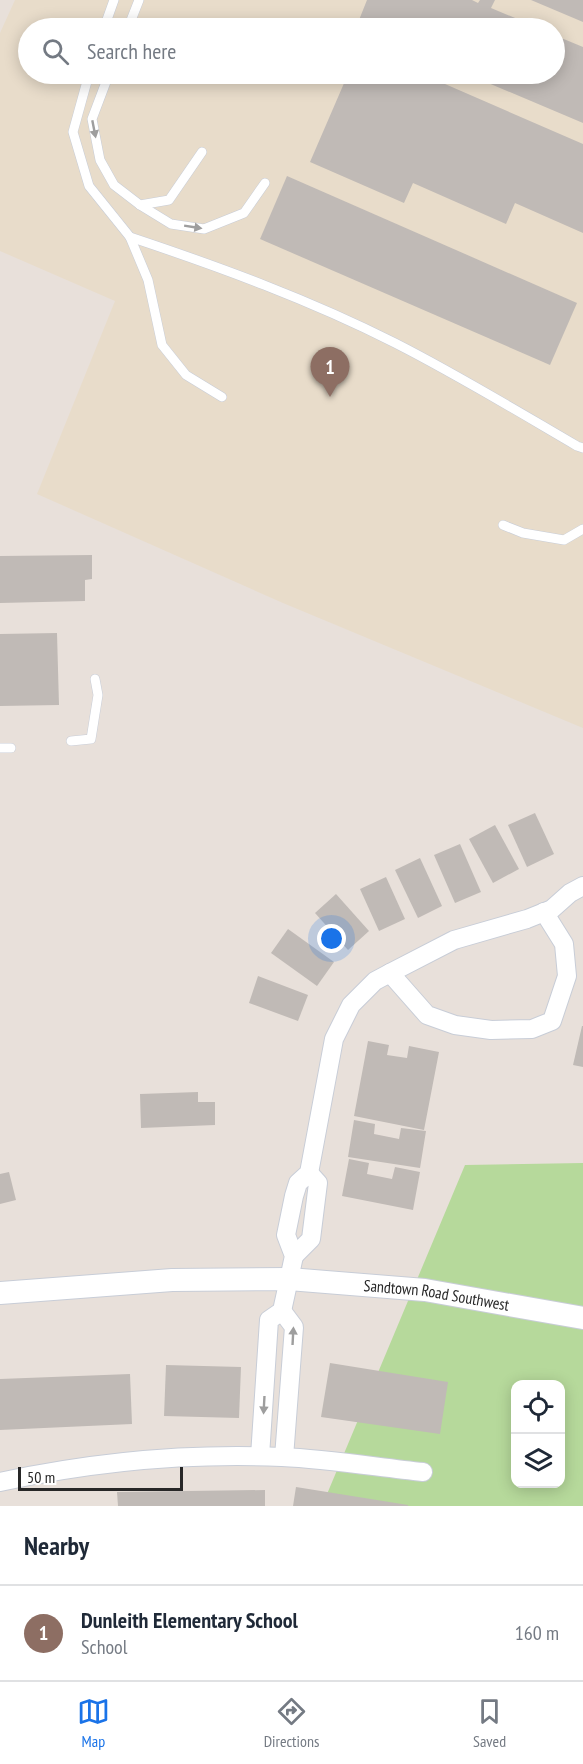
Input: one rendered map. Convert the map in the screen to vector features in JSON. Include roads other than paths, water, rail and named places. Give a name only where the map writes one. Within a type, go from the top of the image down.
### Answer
[{"type":"street","points":[[294,1256],[286,1236],[291,1210],[298,1183],[309,1173],[334,1039],[351,1005],[375,981],[454,940],[552,909],[570,893],[583,886]]},
{"type":"street","points":[[390,973],[427,1015],[456,1025],[491,1030],[532,1029],[552,1021],[567,976],[564,944],[544,912]]},
{"type":"street","points":[[260,1456],[269,1320],[282,1311],[294,1256],[311,1239],[318,1182],[309,1173]]},
{"type":"street","points":[[291,1210],[314,1214]]},
{"type":"street","name":"Sandtown Road Southwest","points":[[0,1293],[172,1280],[289,1279],[425,1290],[583,1318]]},
{"type":"street","points":[[282,1311],[294,1327],[284,1457]]},
{"type":"street","points":[[266,1365],[291,1365]]},
{"type":"street","points":[[0,1482],[54,1470],[153,1459],[260,1456],[423,1472]]},
{"type":"lane","points":[[108,18],[114,0]]},
{"type":"lane","points":[[132,18],[139,0]]},
{"type":"lane","points":[[86,84],[73,132],[89,186],[130,237],[148,280],[162,345],[186,375],[222,398]]},
{"type":"lane","points":[[105,84],[92,118],[100,160],[114,185],[140,205],[171,224],[204,229],[244,213],[265,183]]},
{"type":"lane","points":[[140,205],[169,200],[202,152]]},
{"type":"lane","points":[[130,237],[206,262],[394,343],[583,448]]},
{"type":"lane","points":[[503,525],[523,533],[564,540],[583,530]]},
{"type":"lane","points":[[71,741],[91,739],[98,694],[95,680]]},
{"type":"lane","points":[[0,748],[11,748]]},
{"type":"place","name":"Dunleith Elementary School","points":[[330,397]]}]
